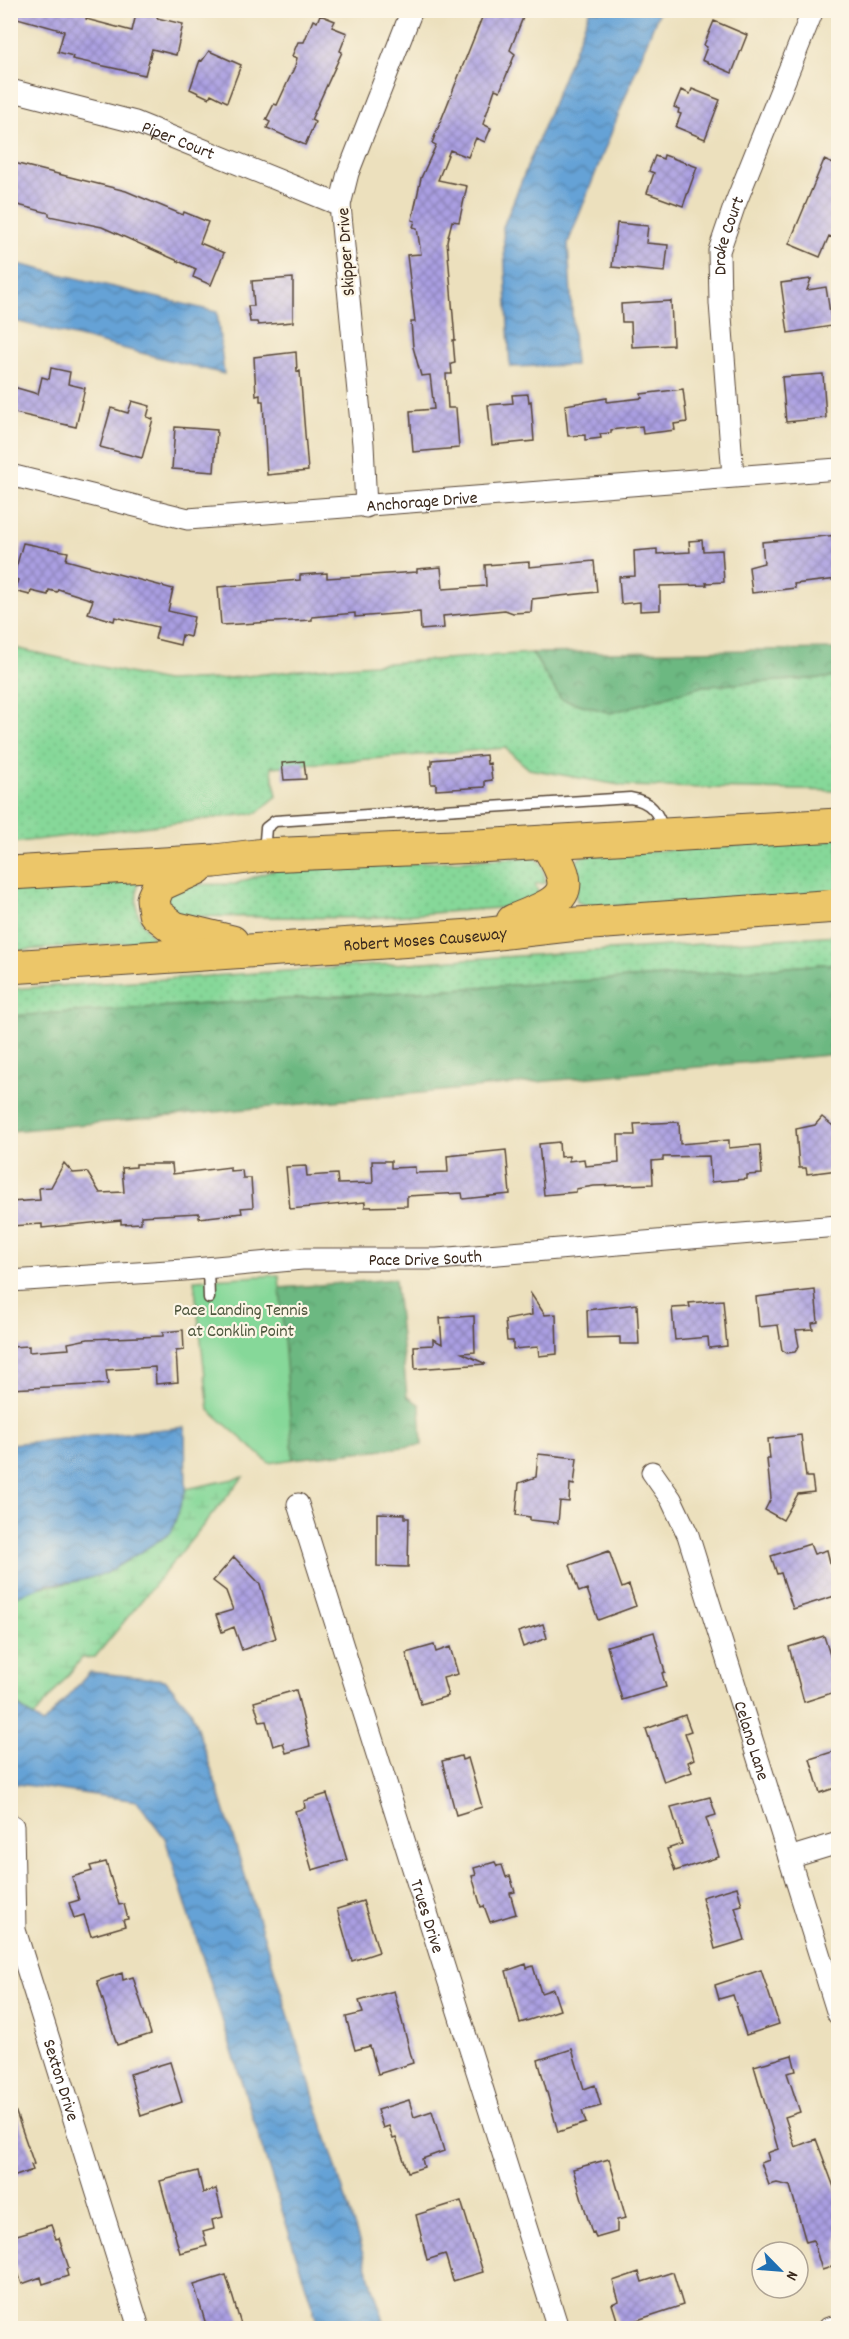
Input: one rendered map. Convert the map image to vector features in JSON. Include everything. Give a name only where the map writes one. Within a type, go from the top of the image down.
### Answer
[{"type":"highway","points":[[10,873],[215,861],[264,855],[838,825]]},
{"type":"highway","points":[[472,936],[548,908],[556,902],[564,887],[563,878],[557,860],[545,842]]},
{"type":"highway","points":[[215,861],[171,877],[159,885],[153,898],[155,913],[174,928],[264,950]]},
{"type":"highway","name":"Robert Moses Causeway","points":[[10,967],[472,936],[578,924],[838,906]]},
{"type":"street","name":"Skipper Drive","points":[[366,507],[363,444],[340,205],[348,173],[412,10]]},
{"type":"street","name":"Drake Court","points":[[733,476],[720,303],[719,251],[734,207],[813,10]]},
{"type":"street","name":"Piper Court","points":[[10,90],[135,122],[340,205]]},
{"type":"street","name":"Anchorage Drive","points":[[10,475],[188,519],[838,469]]},
{"type":"street","name":"Pace Drive South","points":[[10,1281],[208,1268],[302,1259],[437,1259],[838,1226]]},
{"type":"street","name":"Celano Lane","points":[[652,1472],[671,1499],[688,1535],[838,2014]]},
{"type":"street","name":"Trues Drive","points":[[298,1504],[558,2328]]},
{"type":"street","name":"Sexton Drive","points":[[13,1826],[15,1930],[139,2328]]},
{"type":"street","points":[[789,1858],[838,1843]]},
{"type":"street","points":[[830,2328],[838,2326]]},
{"type":"lane","points":[[264,855],[266,828],[275,821],[630,798],[642,800],[658,813],[665,835]]},
{"type":"lane","points":[[208,1268],[209,1298]]},
{"type":"green space","points":[[10,647],[165,681],[220,679],[318,668],[532,653],[561,699],[611,713],[703,686],[838,677],[838,791],[625,786],[529,769],[505,748],[271,767],[277,796],[257,813],[11,843]]},
{"type":"green space","points":[[838,649],[838,677],[703,686],[611,713],[561,699],[532,653]]},
{"type":"green space","points":[[838,838],[838,896],[591,907],[577,902],[571,866],[582,856]]},
{"type":"green space","points":[[535,857],[542,865],[546,883],[535,884],[541,900],[536,905],[367,918],[176,916],[163,893],[171,885],[235,884],[274,870]]},
{"type":"green space","points":[[139,875],[137,911],[143,925],[156,941],[11,951],[11,883]]},
{"type":"green space","points":[[838,935],[838,963],[697,974],[11,1016],[11,989]]},
{"type":"green space","points":[[838,963],[838,1054],[11,1131],[11,1016],[697,974]]},
{"type":"green space","name":"Pace Landing Tennis at Conklin Point","points":[[279,1275],[293,1459],[269,1463],[209,1410],[194,1280]]},
{"type":"green space","points":[[395,1279],[407,1396],[420,1405],[422,1445],[293,1459],[280,1288]]},
{"type":"green space","points":[[243,1477],[95,1657],[82,1658],[34,1717],[19,1706],[11,1709],[10,1602],[25,1591],[80,1580],[114,1565],[171,1533],[186,1489]]},
{"type":"water","points":[[590,11],[659,11],[568,243],[575,365],[510,367],[503,227]]},
{"type":"water","points":[[10,262],[217,312],[224,374],[11,320]]},
{"type":"water","points":[[185,1427],[186,1489],[171,1533],[107,1573],[79,1581],[49,1584],[16,1596],[11,1602],[11,1444]]},
{"type":"water","points":[[90,1672],[165,1680],[191,1710],[222,1802],[386,2328],[319,2328],[165,1838],[137,1801],[11,1783],[11,1709],[18,1706],[43,1724]]},
{"type":"building","points":[[10,10],[88,10],[86,19],[132,31],[137,10],[159,10],[157,18],[183,24],[176,55],[152,49],[145,75],[72,59],[73,56],[58,52],[64,31],[10,16]]},
{"type":"building","points":[[485,10],[526,10],[510,50],[515,54],[500,91],[495,89],[483,124],[491,128],[485,142],[476,138],[468,157],[450,150],[438,180],[467,186],[459,222],[452,221],[447,241],[455,363],[451,364],[452,374],[446,374],[448,408],[456,408],[459,448],[413,452],[410,411],[434,409],[430,375],[421,376],[413,347],[411,322],[415,322],[407,255],[421,254],[417,228],[413,227],[415,221],[412,220],[421,178],[436,145],[432,143]]},
{"type":"building","points":[[320,15],[335,21],[332,27],[347,33],[340,51],[342,52],[311,120],[315,122],[305,145],[267,128],[270,122],[266,120],[274,104],[277,105],[295,66],[297,58],[292,56],[298,42],[304,42],[313,20],[317,22]]},
{"type":"building","points":[[714,21],[747,35],[732,73],[702,60],[707,47],[704,45]]},
{"type":"building","points":[[209,51],[241,65],[227,102],[211,94],[209,98],[190,89],[200,60],[202,61]]},
{"type":"building","points":[[692,89],[720,100],[705,139],[676,127],[681,114],[678,113],[679,109],[674,107],[681,90],[690,94]]},
{"type":"building","points":[[664,155],[697,167],[683,206],[647,193],[654,173],[649,171],[655,156],[663,159]]},
{"type":"building","points":[[824,160],[838,166],[838,240],[829,236],[820,257],[789,244]]},
{"type":"building","points":[[10,162],[126,191],[183,215],[184,212],[208,222],[200,243],[224,253],[211,285],[193,277],[196,269],[102,227],[49,216],[49,213],[10,203]]},
{"type":"building","points":[[617,223],[648,226],[646,243],[668,245],[665,272],[612,267]]},
{"type":"building","points":[[293,278],[293,322],[258,325],[257,322],[250,322],[248,306],[254,306],[252,281]]},
{"type":"building","points":[[811,279],[807,290],[826,287],[832,326],[788,333],[781,283]]},
{"type":"building","points":[[671,301],[673,345],[632,347],[631,322],[622,322],[621,304]]},
{"type":"building","points":[[296,352],[297,372],[300,371],[308,471],[267,475],[263,401],[260,401],[260,395],[256,396],[254,357]]},
{"type":"building","points":[[51,368],[70,372],[68,384],[85,388],[76,427],[10,412],[10,386],[38,394],[42,377],[49,379]]},
{"type":"building","points":[[823,374],[826,418],[786,422],[782,377]]},
{"type":"building","points":[[683,389],[687,422],[674,424],[675,430],[643,434],[642,426],[611,430],[611,433],[600,434],[601,438],[585,440],[585,435],[568,436],[565,405],[607,398],[607,402],[642,398],[641,394]]},
{"type":"building","points":[[528,394],[529,402],[531,401],[534,441],[492,445],[488,405],[513,403],[512,395]]},
{"type":"building","points":[[132,401],[150,406],[147,417],[153,419],[142,458],[100,447],[111,408],[128,413]]},
{"type":"building","points":[[175,427],[217,430],[214,472],[172,469]]},
{"type":"building","points":[[838,535],[838,579],[794,584],[795,588],[752,593],[749,567],[764,563],[762,542]]},
{"type":"building","points":[[702,540],[703,551],[722,550],[724,582],[706,583],[707,585],[660,586],[660,610],[640,611],[640,602],[621,604],[619,577],[635,576],[634,551],[657,549],[657,554],[690,552],[689,541]]},
{"type":"building","points":[[23,543],[68,552],[66,560],[173,589],[168,611],[194,617],[190,637],[182,635],[180,645],[155,639],[158,627],[115,617],[114,621],[88,613],[93,600],[58,589],[57,592],[49,590],[48,595],[31,591],[30,595],[14,591],[18,580],[13,578]]},
{"type":"building","points":[[594,561],[597,592],[532,599],[531,612],[513,613],[505,610],[443,616],[444,628],[421,630],[420,612],[355,617],[355,613],[312,617],[312,620],[221,625],[218,587],[300,580],[300,575],[327,573],[327,578],[417,572],[417,569],[441,567],[443,589],[486,586],[485,565],[529,562],[529,567]]},
{"type":"building","points":[[486,755],[487,764],[490,763],[492,780],[485,781],[485,787],[436,790],[436,784],[431,784],[432,760]]},
{"type":"building","points":[[304,761],[306,779],[284,780],[282,763]]},
{"type":"building","points":[[822,1117],[838,1130],[838,1170],[807,1174],[806,1168],[799,1168],[796,1129],[815,1125]]},
{"type":"building","points":[[679,1122],[680,1144],[729,1140],[729,1148],[760,1145],[762,1174],[747,1175],[747,1179],[711,1182],[709,1156],[663,1157],[663,1160],[652,1161],[653,1184],[594,1186],[576,1189],[576,1192],[544,1195],[539,1144],[559,1142],[560,1157],[569,1156],[569,1161],[584,1159],[585,1166],[619,1163],[618,1135],[635,1135],[634,1124]]},
{"type":"building","points":[[506,1150],[510,1194],[463,1199],[462,1193],[407,1196],[407,1206],[365,1207],[365,1202],[290,1209],[286,1167],[306,1166],[307,1176],[337,1174],[338,1184],[373,1183],[372,1161],[391,1161],[391,1168],[415,1167],[415,1173],[448,1172],[447,1156]]},
{"type":"building","points":[[64,1163],[73,1173],[87,1172],[100,1193],[124,1192],[122,1168],[136,1167],[136,1164],[172,1164],[173,1174],[230,1167],[230,1171],[242,1170],[243,1178],[251,1178],[253,1207],[241,1208],[242,1213],[199,1218],[199,1213],[141,1216],[141,1223],[121,1224],[121,1220],[42,1228],[42,1224],[10,1226],[10,1202],[40,1200],[39,1188],[51,1187]]},
{"type":"building","points":[[815,1290],[818,1322],[812,1323],[813,1329],[796,1330],[799,1346],[795,1352],[787,1353],[782,1350],[778,1325],[759,1327],[756,1297]]},
{"type":"building","points":[[531,1294],[545,1315],[556,1314],[557,1354],[539,1356],[538,1347],[513,1349],[513,1341],[507,1341],[505,1320],[532,1315]]},
{"type":"building","points":[[723,1300],[727,1346],[709,1348],[708,1337],[675,1340],[672,1308],[690,1307],[689,1303]]},
{"type":"building","points":[[637,1304],[639,1344],[620,1344],[620,1337],[588,1338],[587,1310]]},
{"type":"building","points":[[474,1316],[475,1352],[462,1353],[486,1364],[415,1369],[414,1346],[433,1345],[433,1339],[442,1344],[440,1318]]},
{"type":"building","points":[[183,1330],[184,1350],[176,1351],[178,1382],[156,1384],[155,1367],[106,1370],[108,1384],[10,1389],[10,1347],[29,1346],[29,1352],[69,1349],[68,1343],[88,1339],[163,1336],[163,1332]]},
{"type":"building","points":[[801,1435],[806,1477],[812,1477],[814,1492],[798,1494],[783,1520],[765,1510],[771,1498],[767,1459],[770,1459],[768,1439]]},
{"type":"building","points":[[538,1454],[577,1458],[574,1485],[570,1484],[569,1502],[560,1501],[558,1523],[530,1520],[530,1517],[516,1515],[519,1483],[536,1477]]},
{"type":"building","points":[[377,1513],[405,1514],[405,1518],[409,1518],[408,1567],[377,1566]]},
{"type":"building","points":[[810,1544],[814,1554],[827,1550],[838,1595],[793,1609],[781,1573],[777,1574],[771,1556]]},
{"type":"building","points":[[609,1551],[622,1588],[629,1585],[636,1606],[598,1620],[587,1589],[579,1592],[570,1565]]},
{"type":"building","points":[[234,1557],[260,1584],[276,1638],[242,1650],[234,1627],[222,1632],[216,1615],[233,1610],[226,1591],[213,1581]]},
{"type":"building","points":[[543,1624],[547,1638],[523,1647],[518,1632]]},
{"type":"building","points":[[654,1632],[665,1672],[662,1673],[666,1687],[622,1700],[607,1646]]},
{"type":"building","points":[[824,1636],[838,1680],[838,1691],[804,1702],[789,1647]]},
{"type":"building","points":[[434,1645],[436,1652],[450,1647],[458,1674],[443,1678],[448,1696],[421,1704],[406,1653]]},
{"type":"building","points":[[296,1690],[310,1746],[286,1753],[283,1743],[273,1746],[266,1721],[260,1722],[254,1702]]},
{"type":"building","points":[[685,1715],[691,1731],[685,1733],[694,1759],[688,1762],[692,1772],[664,1782],[646,1729]]},
{"type":"building","points":[[838,1750],[838,1787],[820,1793],[810,1759]]},
{"type":"building","points":[[461,1756],[462,1760],[468,1758],[482,1807],[456,1815],[442,1761]]},
{"type":"building","points":[[327,1794],[347,1860],[312,1870],[295,1811],[305,1808],[304,1801]]},
{"type":"building","points":[[710,1797],[716,1815],[706,1818],[719,1857],[675,1871],[667,1849],[682,1844],[671,1807]]},
{"type":"building","points":[[106,1862],[119,1905],[124,1904],[128,1919],[123,1920],[125,1926],[91,1936],[84,1915],[74,1918],[69,1903],[79,1900],[72,1877],[92,1871],[90,1866]]},
{"type":"building","points":[[495,1862],[497,1866],[502,1865],[506,1877],[510,1876],[515,1892],[510,1893],[516,1914],[490,1922],[484,1906],[481,1907],[472,1876],[476,1875],[474,1868]]},
{"type":"building","points":[[737,1887],[742,1905],[735,1907],[745,1940],[715,1949],[702,1897]]},
{"type":"building","points":[[363,1901],[379,1952],[352,1961],[337,1909]]},
{"type":"building","points":[[526,1964],[527,1968],[533,1966],[541,1993],[553,1989],[560,2010],[520,2023],[506,1971]]},
{"type":"building","points":[[761,1970],[779,2024],[746,2035],[733,1995],[719,1999],[715,1985]]},
{"type":"building","points":[[122,1973],[123,1980],[133,1977],[151,2034],[117,2045],[97,1981]]},
{"type":"building","points":[[394,1991],[413,2063],[378,2074],[370,2046],[355,2050],[346,2017],[363,2013],[359,2001]]},
{"type":"building","points":[[572,2049],[584,2089],[595,2085],[601,2106],[582,2111],[586,2123],[558,2132],[538,2060]]},
{"type":"building","points":[[792,2055],[796,2071],[787,2073],[800,2112],[785,2117],[795,2147],[816,2139],[838,2198],[838,2265],[822,2270],[813,2240],[805,2240],[790,2186],[777,2183],[769,2185],[761,2163],[769,2160],[767,2153],[778,2149],[754,2066]]},
{"type":"building","points":[[170,2062],[182,2102],[141,2116],[130,2074]]},
{"type":"building","points":[[409,2100],[414,2117],[432,2111],[444,2151],[422,2159],[424,2167],[408,2172],[396,2138],[393,2139],[389,2126],[383,2128],[377,2110]]},
{"type":"building","points":[[13,2104],[34,2164],[31,2165],[33,2170],[10,2178],[10,2105]]},
{"type":"building","points":[[609,2159],[626,2218],[617,2220],[617,2232],[596,2238],[594,2232],[592,2233],[573,2169]]},
{"type":"building","points":[[198,2171],[203,2193],[216,2189],[223,2217],[212,2220],[214,2229],[203,2232],[207,2246],[180,2253],[160,2181]]},
{"type":"building","points":[[461,2201],[483,2272],[453,2281],[445,2254],[427,2260],[416,2215]]},
{"type":"building","points":[[51,2225],[56,2239],[59,2238],[69,2268],[66,2269],[68,2276],[43,2284],[41,2277],[22,2284],[10,2251],[10,2237]]},
{"type":"building","points":[[639,2272],[642,2282],[673,2272],[683,2305],[619,2326],[612,2304],[619,2301],[613,2281]]},
{"type":"building","points":[[226,2275],[242,2328],[207,2328],[194,2285]]}]
